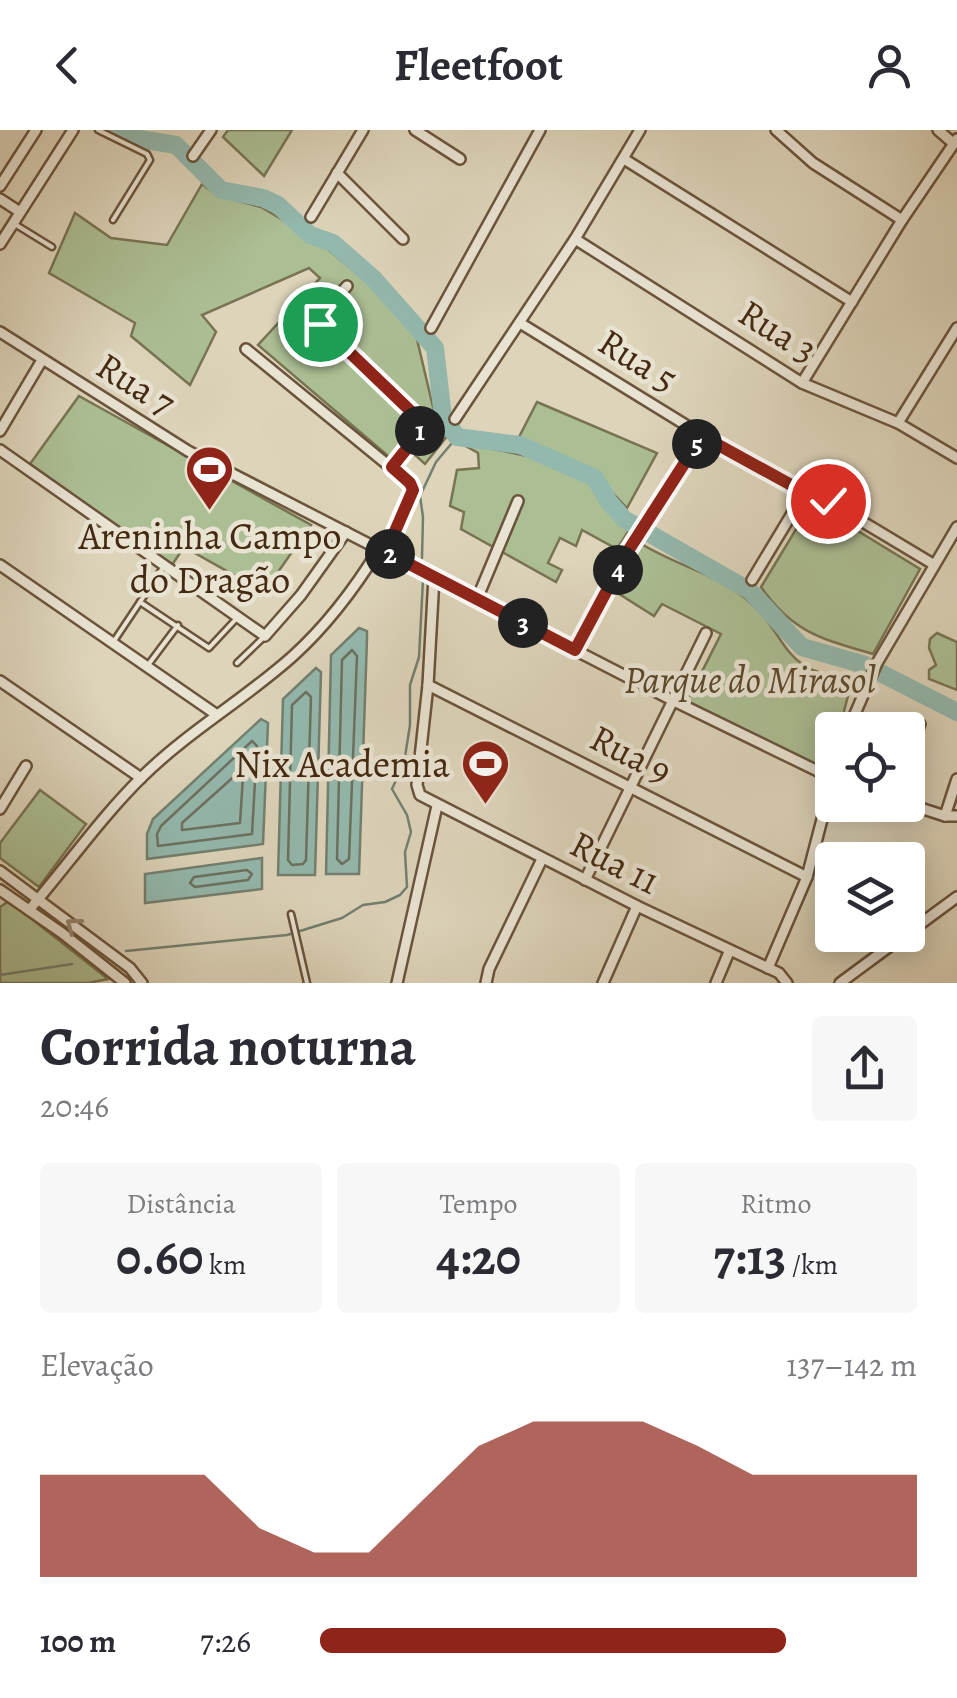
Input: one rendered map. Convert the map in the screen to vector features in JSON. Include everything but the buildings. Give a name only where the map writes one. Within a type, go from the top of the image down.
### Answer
[{"type":"street","points":[[0,186],[36,130]]},
{"type":"street","points":[[0,244],[74,130]]},
{"type":"street","points":[[193,156],[211,130]]},
{"type":"street","points":[[311,217],[363,130]]},
{"type":"street","points":[[415,130],[460,158]]},
{"type":"street","points":[[431,328],[540,130]]},
{"type":"street","points":[[454,419],[576,239],[640,130]]},
{"type":"street","points":[[776,130],[813,163],[902,220]]},
{"type":"street","points":[[802,383],[955,141],[938,130]]},
{"type":"street","name":"Rua 3","points":[[624,159],[852,302]]},
{"type":"street","points":[[338,173],[402,239]]},
{"type":"street","points":[[0,199],[20,212]]},
{"type":"street","name":"Rua 3","points":[[576,239],[802,383],[898,423],[957,458]]},
{"type":"street","points":[[347,286],[321,316],[320,324],[421,421],[420,432],[392,467]]},
{"type":"street","name":"Rua 5","points":[[520,323],[702,436],[804,492],[828,501],[933,564]]},
{"type":"street","points":[[898,423],[957,328]]},
{"type":"street","name":"Rua 7","points":[[0,332],[188,451],[815,772]]},
{"type":"street","points":[[29,910],[141,778],[198,727],[311,639],[383,551],[413,490],[392,467],[246,349]]},
{"type":"street","points":[[0,431],[42,360]]},
{"type":"street","points":[[575,650],[633,542],[702,436]]},
{"type":"street","points":[[0,450],[265,636],[346,532]]},
{"type":"street","points":[[752,580],[804,492]]},
{"type":"street","points":[[478,600],[518,501]]},
{"type":"street","points":[[855,712],[877,663],[957,528]]},
{"type":"street","points":[[0,565],[217,715]]},
{"type":"street","points":[[397,983],[437,806],[421,796],[417,785],[434,577]]},
{"type":"street","points":[[585,880],[706,633]]},
{"type":"street","points":[[0,681],[141,778]]},
{"type":"street","name":"Rua 9","points":[[428,685],[807,877]]},
{"type":"street","points":[[0,809],[26,766]]},
{"type":"street","points":[[945,816],[957,779]]},
{"type":"street","name":"Rua 11","points":[[437,806],[780,974],[787,983]]},
{"type":"street","points":[[925,810],[957,816]]},
{"type":"street","points":[[768,968],[807,877],[821,822]]},
{"type":"street","points":[[486,983],[489,969],[542,859]]},
{"type":"street","points":[[0,871],[130,968],[142,983]]},
{"type":"street","points":[[0,890],[124,983]]},
{"type":"street","points":[[925,920],[957,897]]},
{"type":"street","points":[[602,983],[637,906]]},
{"type":"street","points":[[716,983],[729,952]]},
{"type":"street","points":[[840,983],[882,952]]},
{"type":"lane","points":[[98,130],[148,154],[150,160],[113,220]]},
{"type":"lane","points":[[13,223],[52,247]]},
{"type":"lane","points":[[112,643],[164,566]]},
{"type":"lane","points":[[140,602],[210,648],[238,617]]},
{"type":"lane","points":[[147,667],[178,625]]},
{"type":"lane","points":[[237,664],[265,636]]},
{"type":"lane","points":[[291,914],[307,983]]},
{"type":"green space","points":[[228,130],[292,130],[264,176],[223,137]]},
{"type":"green space","points":[[202,184],[217,195],[261,207],[318,241],[379,292],[416,335],[433,407],[448,435],[425,464],[414,454],[401,467],[258,345],[320,278],[309,268],[202,315],[216,332],[190,385],[131,336],[135,323],[49,273],[75,213],[111,238],[167,245]]},
{"type":"green space","points":[[79,396],[311,525],[264,592],[184,547],[172,565],[30,464]]},
{"type":"green space","points":[[537,402],[657,453],[627,508],[596,476],[517,441]]},
{"type":"green space","points":[[462,444],[535,458],[578,476],[615,506],[631,527],[617,549],[582,530],[576,546],[560,538],[548,563],[562,570],[556,582],[461,529],[464,512],[450,506],[457,470],[479,468],[478,453]]},
{"type":"green space","points":[[812,503],[920,569],[873,654],[810,632],[785,615],[761,587]]},
{"type":"green space","name":"Parque do Mirasol","points":[[640,543],[745,598],[798,661],[829,675],[853,677],[844,712],[815,712],[815,765],[687,701],[721,634],[662,604],[654,616],[616,592]]},
{"type":"green space","points":[[937,633],[957,642],[957,690],[929,679],[929,670],[936,665],[930,639]]},
{"type":"green space","points":[[40,790],[86,824],[39,887],[0,858],[0,843]]},
{"type":"green space","points":[[9,901],[108,979],[88,983],[0,983],[0,907]]},
{"type":"water","points":[[359,628],[367,631],[367,639],[359,874],[326,874],[331,655]]},
{"type":"water","points":[[316,668],[321,672],[315,875],[278,875],[283,699]]},
{"type":"water","points":[[261,719],[268,723],[263,844],[147,859],[147,834],[153,819]]},
{"type":"water","points":[[262,858],[262,889],[145,903],[145,874]]},
{"type":"waterway","points":[[118,130],[134,138],[176,145],[221,190],[278,205],[310,235],[333,243],[373,278],[435,348],[443,417],[457,437],[520,445],[595,478],[624,519],[750,591],[802,647],[865,665],[957,712]]},
{"type":"waterway","points":[[422,558],[420,496],[436,462],[457,437]]},
{"type":"waterway","points":[[126,951],[287,935],[342,918],[363,905],[385,902],[407,887],[405,852],[411,832],[407,815],[392,789],[404,763],[410,725],[410,685],[419,657],[423,580]]},
{"type":"waterway","points":[[0,975],[72,964]]},
{"type":"place","name":"Areninha Campo do Dragão","points":[[210,512]]},
{"type":"place","name":"Nix Academia","points":[[485,806]]},
{"type":"route","points":[[320,324],[421,421],[420,432],[392,467],[413,490],[386,552],[575,650],[633,542],[702,436],[804,492],[828,501]]}]
